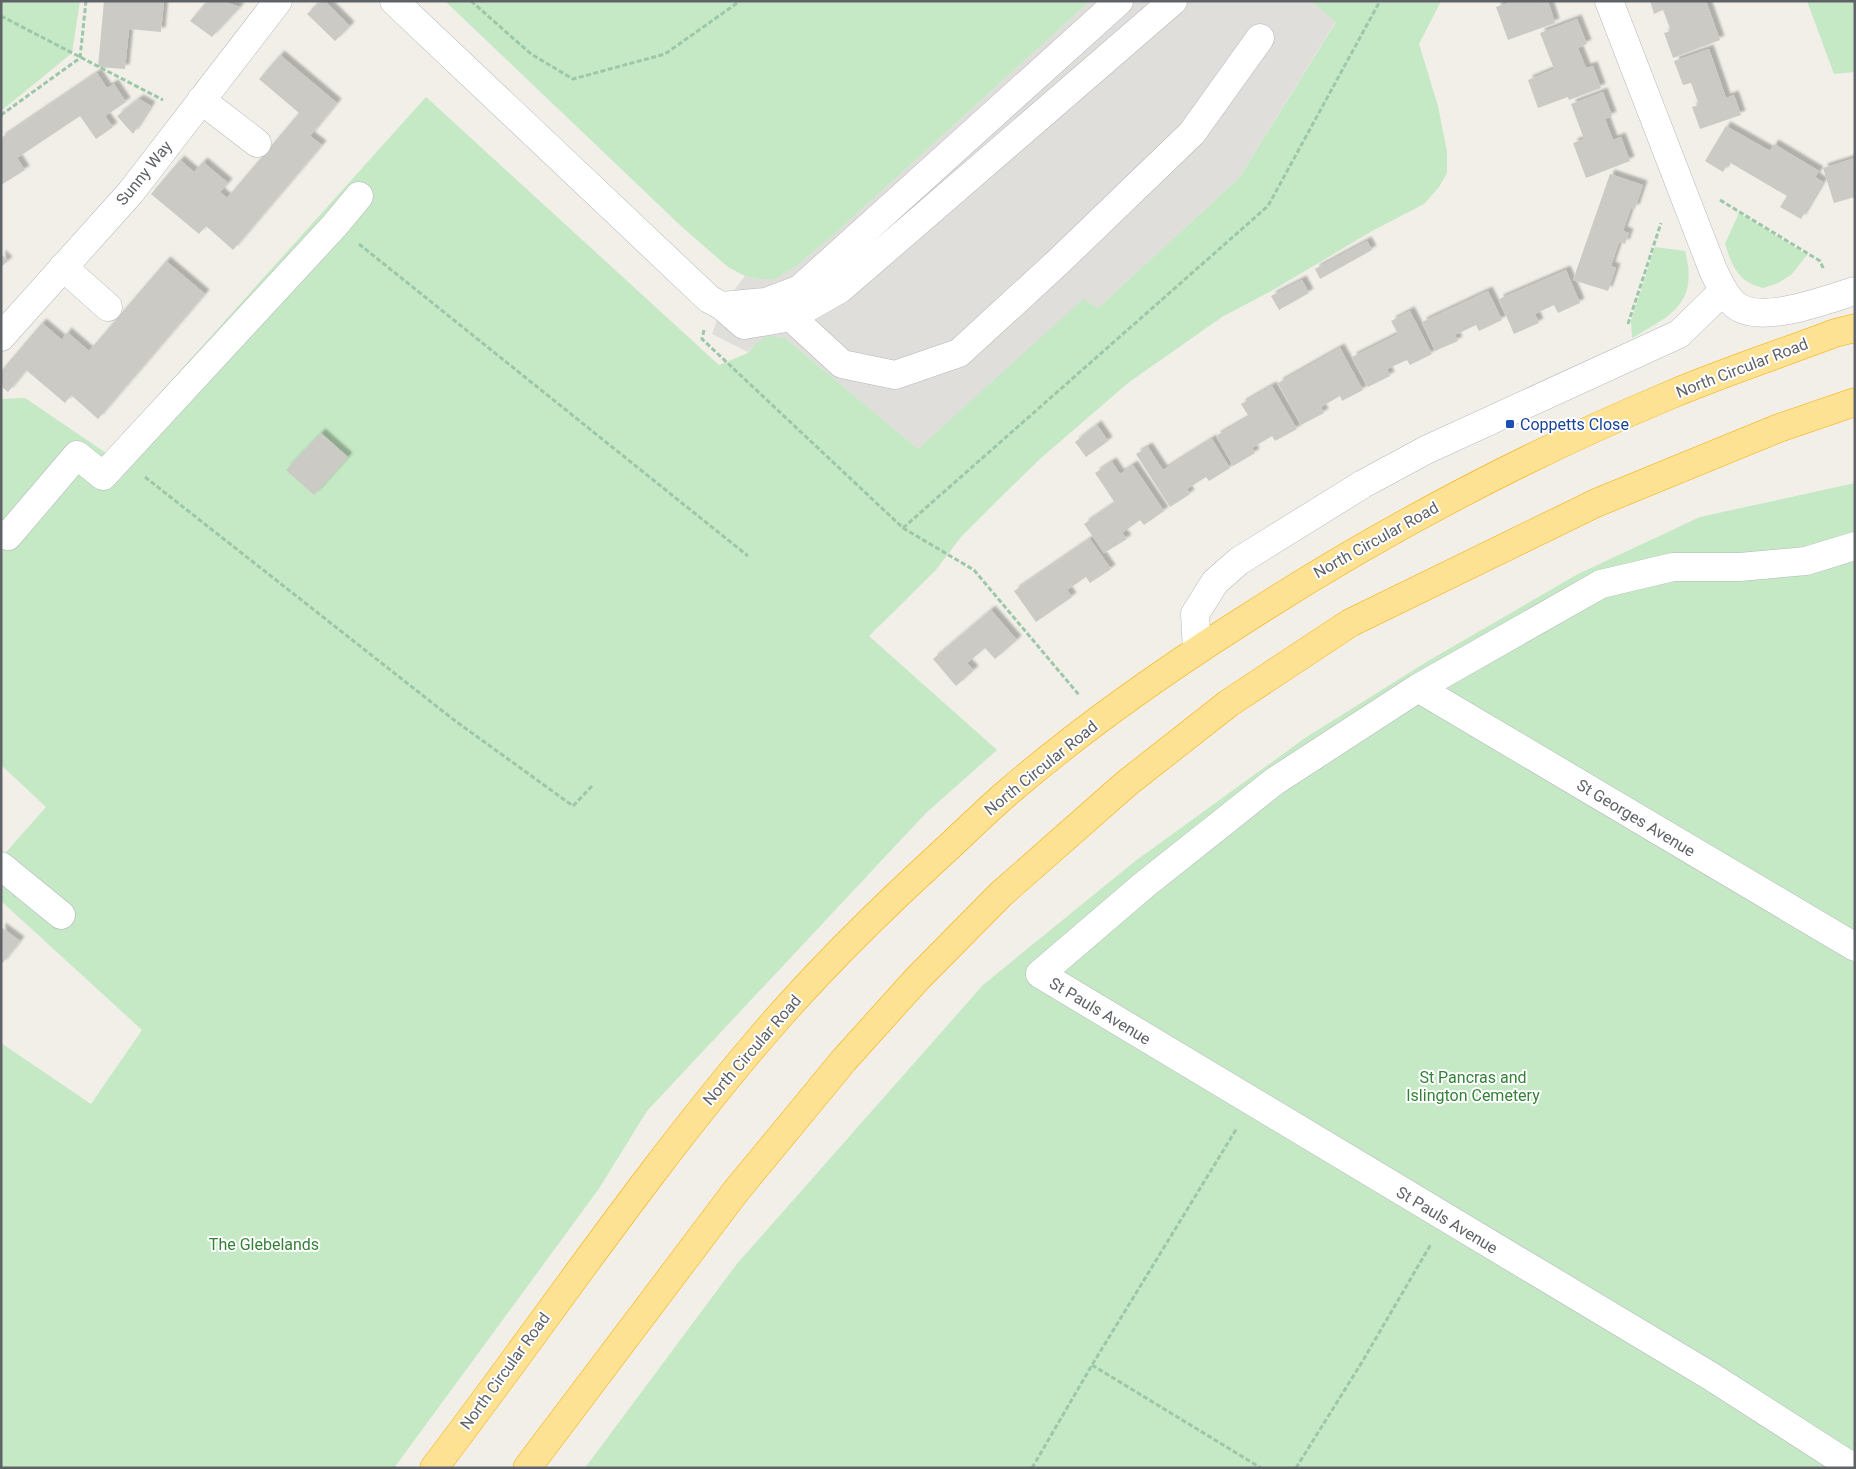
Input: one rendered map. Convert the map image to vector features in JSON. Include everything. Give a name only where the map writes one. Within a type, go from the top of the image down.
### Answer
[{"type":"highway","name":"North Circular Road","points":[[434,1468],[591,1254],[699,1113],[772,1025],[873,916],[1009,792],[1099,720],[1197,650],[1319,571],[1413,518],[1540,454],[1672,394],[1835,333],[1855,328]]},
{"type":"highway","points":[[527,1468],[736,1191],[844,1060],[917,979],[1001,894],[1126,783],[1229,703],[1350,623],[1596,503],[1779,428],[1855,402]]},
{"type":"street","name":"Sunny Way","points":[[1,337],[130,192],[278,1]]},
{"type":"street","points":[[394,1],[715,302],[744,325],[791,317],[840,289],[1173,1]]},
{"type":"street","points":[[715,302],[766,302],[800,289],[1118,1]]},
{"type":"street","points":[[1609,1],[1713,270],[1723,291],[1734,304],[1748,312],[1775,314],[1845,294]]},
{"type":"street","points":[[791,317],[842,364],[895,375],[959,353],[1057,263],[1192,133],[1260,38]]},
{"type":"street","points":[[196,107],[256,142]]},
{"type":"street","points":[[1,534],[8,536],[76,455],[103,476],[335,225],[359,196]]},
{"type":"street","points":[[63,268],[108,307]]},
{"type":"street","points":[[1197,650],[1195,614],[1215,582],[1239,561],[1363,484],[1426,450],[1679,334],[1723,291]]},
{"type":"street","points":[[1418,688],[1601,584],[1673,568],[1740,567],[1806,562],[1855,546]]},
{"type":"street","name":"St Georges Avenue","points":[[1418,688],[1855,947]]},
{"type":"street","name":"St Pauls Avenue","points":[[1418,688],[1275,781],[1144,885],[1040,974],[1252,1103],[1712,1377],[1850,1464],[1855,1464]]},
{"type":"street","points":[[1,866],[60,915]]},
{"type":"path","points":[[1,115],[80,58],[86,1]]},
{"type":"path","points":[[471,1],[531,54],[573,78],[665,54],[740,1]]},
{"type":"path","points":[[903,528],[1268,206],[1380,1]]},
{"type":"path","points":[[1,16],[80,58],[196,107]]},
{"type":"path","points":[[1717,198],[1820,261],[1845,294]]},
{"type":"path","points":[[1628,328],[1628,320],[1661,222]]},
{"type":"path","points":[[335,225],[748,556]]},
{"type":"path","points":[[715,302],[702,339],[903,528],[974,570],[1081,697]]},
{"type":"path","points":[[119,457],[454,720],[572,806],[592,786]]},
{"type":"path","points":[[1032,1468],[1092,1365],[1252,1103]]},
{"type":"path","points":[[1296,1468],[1362,1362],[1446,1219]]},
{"type":"path","points":[[1092,1365],[1261,1468]]},
{"type":"shaded area","points":[[1090,1],[1311,1],[1336,21],[1239,178],[1098,308],[1083,300],[918,449],[785,338],[756,343],[748,352],[712,334],[722,306],[745,276],[759,279],[775,279],[794,268],[831,237]]},
{"type":"green space","points":[[1,1],[80,1],[72,53],[1,111]]},
{"type":"green space","points":[[445,1],[1090,1],[831,237],[794,268],[775,279],[759,279],[745,276],[728,267],[682,227]]},
{"type":"green space","name":"The Glebelands","points":[[1311,1],[1441,1],[1419,44],[1438,106],[1447,152],[1447,173],[1439,187],[1424,204],[1372,231],[1273,290],[1222,317],[1128,383],[1041,458],[1005,493],[961,537],[935,571],[869,636],[997,750],[926,813],[647,1111],[598,1190],[394,1468],[1,1468],[1,1043],[91,1104],[142,1030],[1,901],[1,858],[46,807],[1,765],[1,399],[25,398],[106,453],[426,97],[719,365],[748,353],[756,343],[768,336],[785,338],[918,449],[1083,299],[1098,308],[1239,178],[1336,22]]},
{"type":"green space","points":[[1807,1],[1855,1],[1855,72],[1834,74]]},
{"type":"green space","points":[[1739,213],[1807,255],[1792,274],[1778,283],[1763,288],[1747,281],[1737,272],[1725,244]]},
{"type":"green space","points":[[1655,247],[1685,251],[1688,284],[1685,296],[1670,314],[1632,338],[1631,321]]},
{"type":"green space","name":"St Pancras and Islington Cemetery","points":[[1855,483],[1855,1468],[585,1468],[736,1265],[983,985],[1134,862],[1305,738],[1428,661],[1578,574],[1700,517]]},
{"type":"building","points":[[104,1],[164,1],[161,32],[129,29],[125,69],[98,67]]},
{"type":"building","points":[[207,1],[222,1],[240,7],[212,37],[190,21]]},
{"type":"building","points":[[320,1],[325,1],[350,26],[335,41],[307,14]]},
{"type":"building","points":[[1507,1],[1540,1],[1541,3],[1548,1],[1555,23],[1508,40],[1496,7],[1508,3]]},
{"type":"building","points":[[1650,1],[1706,1],[1720,40],[1673,58],[1664,33],[1671,31],[1663,10],[1654,14]]},
{"type":"building","points":[[1577,19],[1587,44],[1578,48],[1586,68],[1593,66],[1601,88],[1569,100],[1568,97],[1538,108],[1528,80],[1554,69],[1540,33]]},
{"type":"building","points":[[1709,49],[1726,98],[1734,95],[1741,115],[1700,129],[1692,107],[1699,105],[1691,83],[1683,85],[1674,61]]},
{"type":"building","points":[[280,55],[337,103],[310,136],[322,145],[233,250],[206,226],[199,234],[151,194],[180,160],[194,172],[203,162],[228,183],[220,192],[227,198],[299,113],[259,79]]},
{"type":"building","points":[[97,73],[107,88],[114,84],[126,102],[105,116],[113,127],[96,139],[80,116],[17,158],[25,170],[1,185],[1,138]]},
{"type":"building","points":[[1603,92],[1612,116],[1605,119],[1613,140],[1621,137],[1630,161],[1586,178],[1573,143],[1584,139],[1571,104]]},
{"type":"building","points":[[139,99],[151,106],[133,134],[117,116]]},
{"type":"building","points":[[1726,126],[1770,151],[1774,144],[1819,171],[1815,177],[1823,182],[1801,219],[1780,207],[1787,196],[1729,162],[1723,172],[1705,161]]},
{"type":"building","points":[[1855,158],[1855,197],[1834,203],[1823,168]]},
{"type":"building","points":[[1610,174],[1643,185],[1635,209],[1631,208],[1623,231],[1629,233],[1625,244],[1619,242],[1611,266],[1616,268],[1608,291],[1573,280]]},
{"type":"building","points":[[1367,241],[1372,250],[1320,279],[1315,269]]},
{"type":"building","points":[[1,254],[8,261],[1,267]]},
{"type":"building","points":[[166,261],[205,294],[98,419],[71,395],[65,403],[26,370],[8,392],[1,386],[1,371],[42,323],[62,340],[67,332],[89,351]]},
{"type":"building","points":[[1566,270],[1580,303],[1558,313],[1554,305],[1535,314],[1539,323],[1514,334],[1499,299]]},
{"type":"building","points":[[1302,280],[1309,293],[1279,310],[1271,296]]},
{"type":"building","points":[[1488,291],[1502,320],[1479,331],[1476,325],[1455,335],[1458,341],[1435,351],[1422,322]]},
{"type":"building","points":[[1410,311],[1432,354],[1410,365],[1407,360],[1387,369],[1390,376],[1368,387],[1352,357],[1398,334],[1391,321]]},
{"type":"building","points":[[1340,348],[1363,390],[1342,401],[1340,396],[1321,407],[1324,413],[1301,425],[1278,383]]},
{"type":"building","points":[[1272,386],[1297,429],[1275,441],[1272,436],[1252,448],[1255,453],[1233,466],[1216,436],[1249,417],[1241,404]]},
{"type":"building","points":[[1097,425],[1108,441],[1086,457],[1075,442]]},
{"type":"building","points":[[321,433],[348,457],[314,495],[286,470]]},
{"type":"building","points":[[1212,439],[1230,468],[1209,481],[1206,477],[1187,489],[1190,494],[1170,507],[1136,454],[1148,447],[1163,470]]},
{"type":"building","points":[[1112,462],[1120,474],[1133,465],[1164,511],[1144,525],[1140,520],[1122,533],[1127,539],[1104,553],[1084,524],[1115,503],[1095,473]]},
{"type":"building","points":[[1090,539],[1111,569],[1090,583],[1086,577],[1067,590],[1072,597],[1036,622],[1014,591]]},
{"type":"building","points":[[991,610],[1017,640],[995,659],[985,648],[967,663],[974,670],[956,686],[933,659]]},
{"type":"building","points":[[1,927],[20,941],[1,965]]},
{"type":"place","name":"Coppetts Close","points":[[1510,424]]}]
